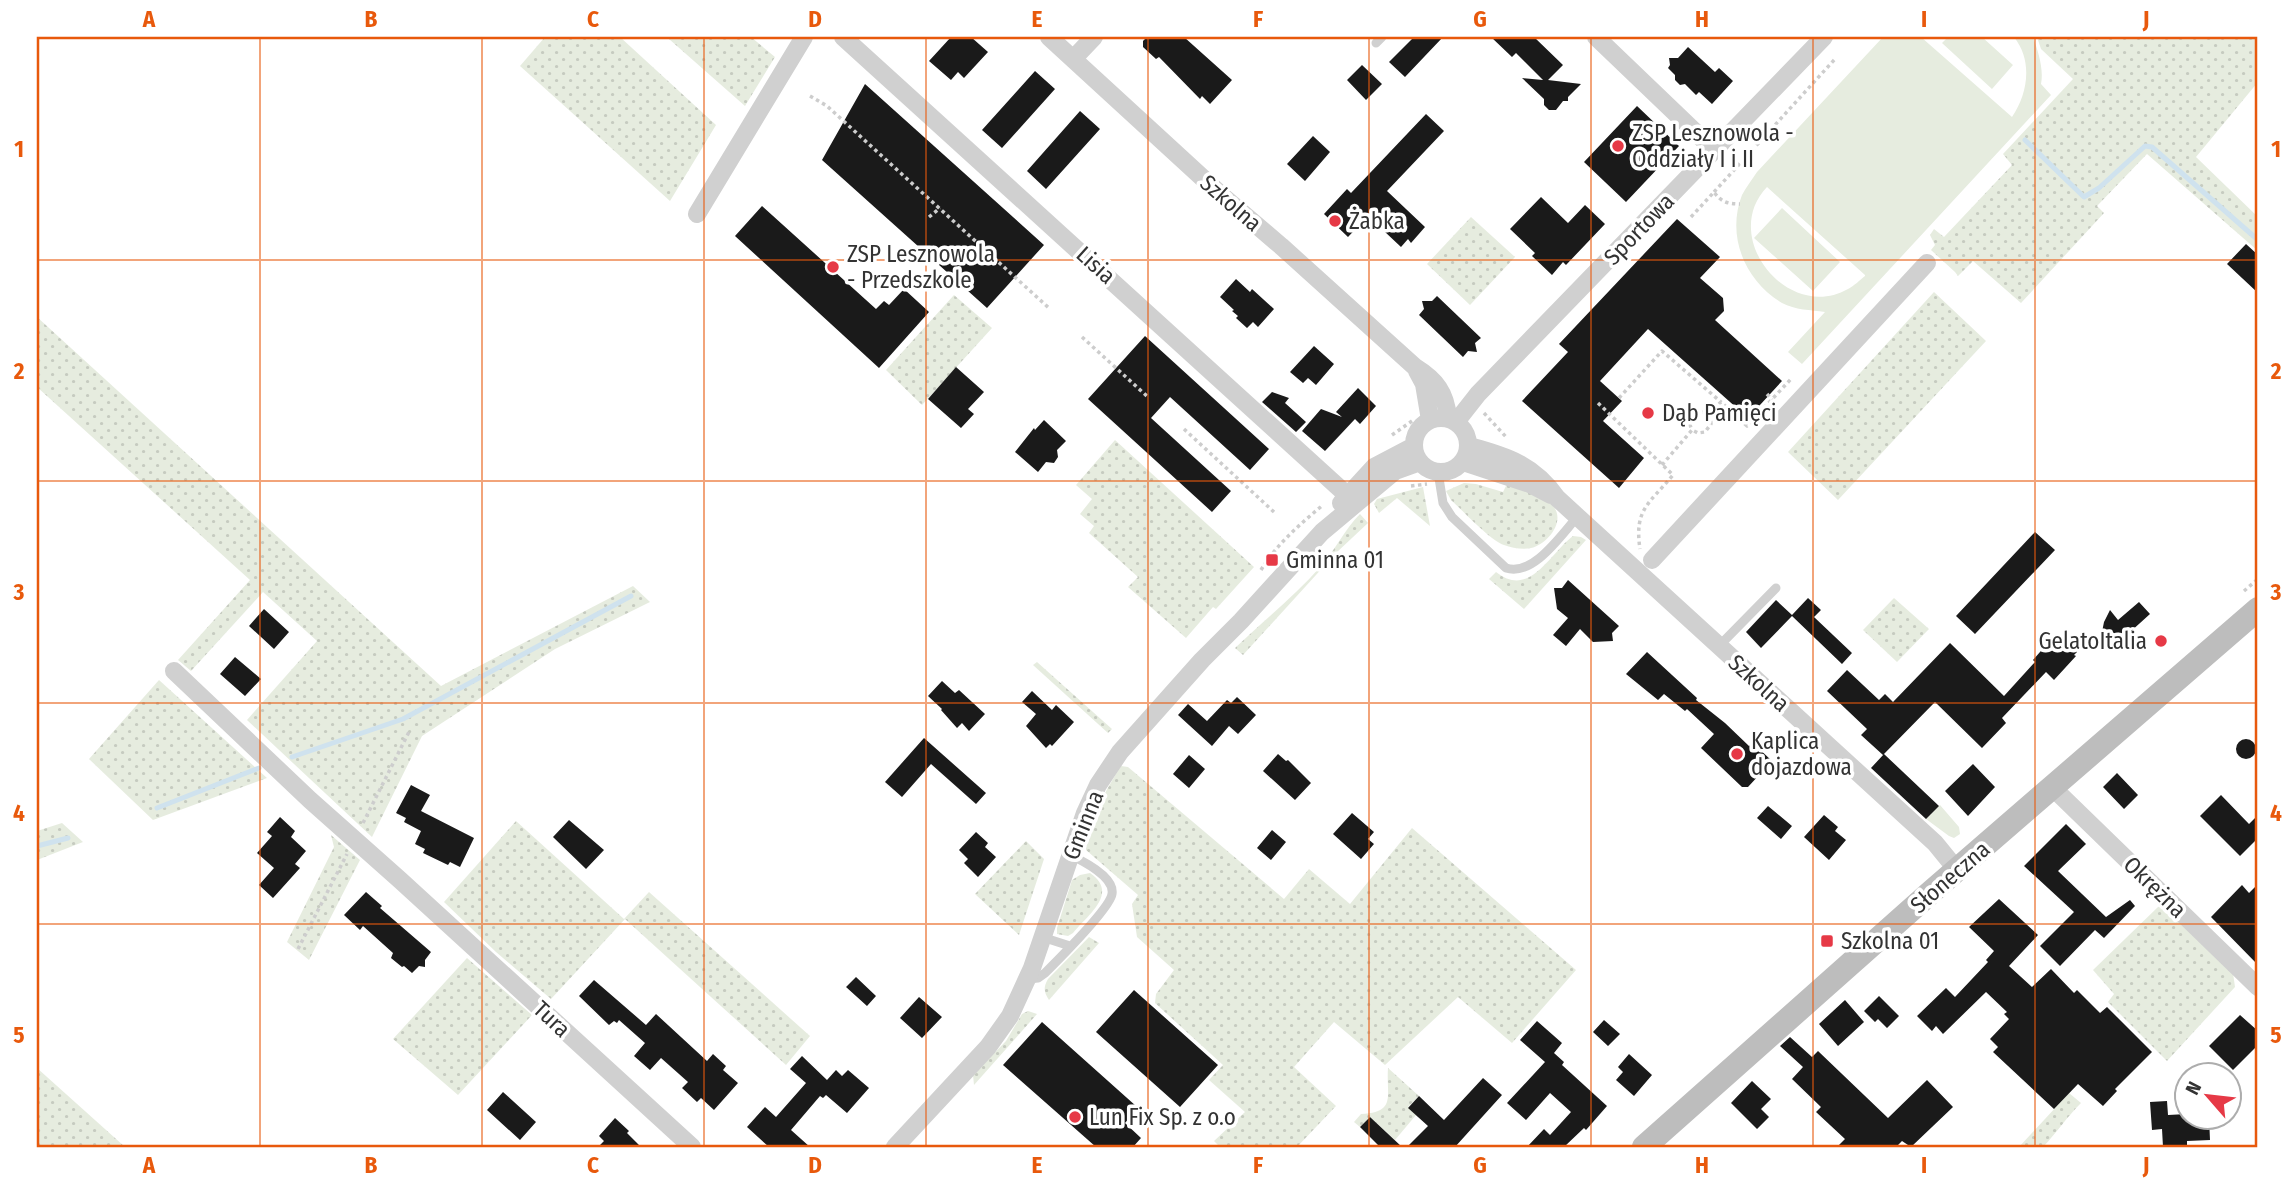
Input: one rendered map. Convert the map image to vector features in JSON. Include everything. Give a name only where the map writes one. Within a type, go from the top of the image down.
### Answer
[{"type":"main road","name":"Słoneczna","points":[[1644,1147],[2258,609]]},
{"type":"street","points":[[697,214],[804,37]]},
{"type":"street","name":"Lisia","points":[[843,37],[1347,495]]},
{"type":"street","name":"Szkolna","points":[[1049,37],[1415,368],[1445,420]]},
{"type":"street","points":[[1074,58],[1094,37]]},
{"type":"street","points":[[1596,37],[1715,151]]},
{"type":"street","name":"Sportowa","points":[[1445,420],[1478,394],[1824,37]]},
{"type":"street","points":[[1646,558],[1927,263]]},
{"type":"street","points":[[1445,420],[1467,435],[1466,454],[1439,479],[1417,454],[1420,428],[1445,420]]},
{"type":"street","name":"Gminna","points":[[895,1147],[988,1047],[1010,1016],[1028,979],[1070,855],[1098,785],[1120,752],[1322,532],[1347,495],[1374,467],[1417,454]]},
{"type":"street","name":"Gminna","points":[[1322,532],[1417,454]]},
{"type":"street","name":"Szkolna","points":[[1466,454],[1506,457],[1536,473],[1558,498],[1935,843],[1957,870]]},
{"type":"street","name":"Tura","points":[[174,671],[310,800],[692,1147]]},
{"type":"street","name":"Okrężna","points":[[2052,787],[2258,987]]},
{"type":"lane","points":[[1439,479],[1443,503],[1452,517],[1506,568],[1515,571],[1525,569],[1537,561],[1578,516]]},
{"type":"lane","points":[[1719,646],[1776,588]]},
{"type":"lane","points":[[1028,979],[1038,978],[1045,973],[1112,896],[1112,888],[1100,872],[1070,855]]},
{"type":"lane","points":[[1042,937],[1070,946]]},
{"type":"path","points":[[1690,217],[1835,59]]},
{"type":"path","points":[[810,96],[827,106],[1049,309]]},
{"type":"path","points":[[1714,192],[1719,199],[1730,204],[1740,204]]},
{"type":"path","points":[[929,217],[940,208]]},
{"type":"path","points":[[1082,337],[1149,398]]},
{"type":"path","points":[[1619,398],[1662,351],[1747,426],[1791,379]]},
{"type":"path","points":[[1767,394],[1773,401]]},
{"type":"path","points":[[1598,402],[1673,475],[1640,514],[1637,532],[1646,558]]},
{"type":"path","points":[[1709,414],[1721,402]]},
{"type":"path","points":[[1607,411],[1612,406]]},
{"type":"path","points":[[1703,412],[1709,414],[1712,421],[1707,430],[1702,433],[1692,430],[1690,425],[1696,416],[1703,412]]},
{"type":"path","points":[[1184,429],[1274,512]]},
{"type":"path","points":[[1662,465],[1692,430]]},
{"type":"path","points":[[1407,486],[1439,479]]},
{"type":"shaded area","points":[[545,37],[620,37],[716,125],[670,201],[520,66]]},
{"type":"shaded area","points":[[751,37],[775,57],[745,106],[669,39]]},
{"type":"shaded area","points":[[1883,37],[1921,37],[2012,117],[2022,98],[2026,77],[2024,56],[2014,37],[2033,37],[2039,54],[2041,84],[2051,95],[1802,364],[1788,352],[1825,312],[1782,303],[1758,283],[1742,256],[1736,226],[1738,211],[1742,195],[1757,172]],"holes":[[[1767,187],[1865,275],[1848,289],[1825,296],[1803,294],[1783,285],[1767,270],[1756,250],[1751,229],[1754,207]]]},
{"type":"shaded area","points":[[1948,37],[1982,37],[2013,65],[1992,89],[1942,43]]},
{"type":"shaded area","points":[[2037,37],[2258,37],[2258,82],[2196,157],[2258,217],[2258,251],[2147,154],[2097,206],[2104,213],[2021,303],[1973,261],[1958,276],[1931,250],[1935,245],[1930,235],[1934,229],[1944,237],[2012,165],[2003,154],[2073,79],[2041,49]]},
{"type":"shaded area","points":[[1782,208],[1840,262],[1813,291],[1754,238]]},
{"type":"shaded area","points":[[1471,217],[1515,257],[1470,305],[1427,264]]},
{"type":"shaded area","points":[[1934,292],[1986,341],[1838,500],[1788,452]]},
{"type":"shaded area","points":[[954,295],[992,328],[922,405],[886,370]]},
{"type":"shaded area","points":[[37,317],[441,686],[633,586],[650,602],[555,649],[422,736],[372,837],[247,720],[317,641],[263,592],[191,671],[178,660],[250,580],[37,387]]},
{"type":"shaded area","points":[[1115,440],[1254,567],[1186,638],[1128,587],[1138,577],[1089,533],[1094,526],[1080,514],[1092,499],[1076,485]]},
{"type":"shaded area","points":[[1464,483],[1503,492],[1507,484],[1541,497],[1556,510],[1557,523],[1554,530],[1544,542],[1531,548],[1514,548],[1498,542],[1451,500],[1446,491]]},
{"type":"shaded area","points":[[1423,487],[1430,526],[1397,498],[1379,513],[1374,504],[1377,499]]},
{"type":"shaded area","points":[[1360,514],[1368,523],[1336,553],[1243,655],[1235,648],[1311,577]]},
{"type":"shaded area","points":[[1573,536],[1586,540],[1524,609],[1489,579],[1496,572],[1508,579],[1529,577]]},
{"type":"shaded area","points":[[1894,598],[1929,629],[1897,662],[1863,630]]},
{"type":"shaded area","points":[[1037,662],[1112,729],[1108,733],[1033,665]]},
{"type":"shaded area","points":[[159,680],[267,778],[153,820],[89,759]]},
{"type":"shaded area","points":[[1121,766],[1128,767],[1284,899],[1309,869],[1350,904],[1412,828],[1576,970],[1512,1043],[1458,997],[1385,1065],[1334,1022],[1294,1067],[1336,1106],[1297,1147],[1220,1147],[1214,1141],[1245,1112],[1209,1080],[1223,1065],[1155,1003],[1156,994],[1174,970],[1137,937],[1132,904],[1138,895],[1086,850],[1093,818]]},
{"type":"shaded area","points":[[1940,805],[1959,827],[1960,834],[1954,838],[1926,819]]},
{"type":"shaded area","points":[[516,821],[624,919],[649,892],[810,1036],[786,1065],[625,919],[551,999],[496,952],[444,902]]},
{"type":"shaded area","points":[[62,823],[83,842],[37,860],[37,831]]},
{"type":"shaded area","points":[[331,835],[360,860],[309,960],[287,942],[334,847]]},
{"type":"shaded area","points":[[1026,841],[1044,859],[1019,935],[975,894]]},
{"type":"shaded area","points":[[1090,873],[1102,888],[1102,896],[1093,911],[1073,933],[1068,936],[1057,934],[1072,880]]},
{"type":"shaded area","points":[[2165,905],[2233,973],[2235,987],[2167,1061],[2108,1002],[2114,994],[2093,970],[2158,907]]},
{"type":"shaded area","points":[[1089,937],[1099,943],[1049,1000],[1045,990],[1048,979]]},
{"type":"shaded area","points":[[467,958],[532,1015],[458,1095],[393,1039]]},
{"type":"shaded area","points":[[1028,1011],[1037,1014],[974,1085],[973,1075],[1006,1041],[1022,1014]]},
{"type":"shaded area","points":[[37,1068],[125,1147],[37,1147]]},
{"type":"shaded area","points":[[1388,1068],[1419,1096],[1408,1107],[1416,1115],[1395,1140],[1370,1117],[1360,1127],[1354,1122],[1361,1114],[1372,1113],[1385,1106]]},
{"type":"shaded area","points":[[2069,1093],[2081,1103],[2043,1147],[2019,1147]]},
{"type":"building","points":[[951,37],[971,37],[988,52],[964,78],[958,72],[951,80],[929,61]]},
{"type":"building","points":[[1147,37],[1184,37],[1232,80],[1210,104],[1202,96],[1200,99],[1159,57],[1156,59],[1143,47],[1143,41]]},
{"type":"building","points":[[1414,37],[1443,37],[1405,77],[1389,62]]},
{"type":"building","points":[[1491,37],[1534,37],[1563,65],[1548,80],[1581,84],[1568,97],[1568,101],[1563,101],[1556,110],[1549,110],[1544,105],[1544,99],[1522,78],[1543,80],[1516,53],[1512,57]]},
{"type":"building","points":[[1688,47],[1715,72],[1719,68],[1733,81],[1712,104],[1699,92],[1696,95],[1685,84],[1680,85],[1668,68],[1669,58],[1678,58]]},
{"type":"building","points":[[1362,65],[1382,84],[1366,100],[1347,80]]},
{"type":"building","points":[[1035,71],[1055,89],[1002,148],[982,130]]},
{"type":"building","points":[[865,84],[1044,245],[987,308],[822,160]]},
{"type":"building","points":[[1637,106],[1679,146],[1626,202],[1584,162]]},
{"type":"building","points":[[1080,111],[1100,129],[1046,189],[1027,171]]},
{"type":"building","points":[[1426,114],[1444,131],[1387,191],[1425,227],[1411,243],[1408,239],[1401,247],[1368,216],[1348,237],[1324,214],[1347,189],[1351,193]]},
{"type":"building","points":[[1313,136],[1330,152],[1305,181],[1287,164]]},
{"type":"building","points":[[1541,197],[1568,223],[1585,205],[1605,224],[1566,265],[1563,262],[1552,275],[1532,256],[1535,253],[1510,229]]},
{"type":"building","points":[[762,206],[876,309],[884,301],[889,305],[904,289],[929,312],[879,368],[735,236]]},
{"type":"building","points":[[1677,219],[1720,257],[1700,278],[1723,298],[1724,311],[1715,320],[1782,381],[1748,418],[1648,329],[1600,381],[1622,401],[1603,421],[1644,458],[1619,488],[1522,401],[1568,352],[1559,344]]},
{"type":"building","points":[[2246,244],[2258,255],[2258,293],[2227,264]]},
{"type":"building","points":[[1236,279],[1274,309],[1258,327],[1253,322],[1247,328],[1220,297]]},
{"type":"building","points":[[1437,296],[1481,338],[1475,343],[1477,352],[1468,351],[1463,357],[1419,315],[1424,309],[1422,301],[1432,301]]},
{"type":"building","points":[[1145,336],[1269,449],[1250,470],[1170,397],[1151,418],[1231,491],[1212,512],[1088,399]]},
{"type":"building","points":[[1314,346],[1334,364],[1316,385],[1308,378],[1303,383],[1290,372]]},
{"type":"building","points":[[956,367],[984,392],[968,409],[974,414],[961,428],[928,399]]},
{"type":"building","points":[[1358,388],[1376,406],[1360,424],[1355,419],[1325,451],[1302,431],[1321,409],[1342,417],[1336,412]]},
{"type":"building","points":[[1272,392],[1289,398],[1285,403],[1306,422],[1296,432],[1262,402]]},
{"type":"building","points":[[1044,420],[1066,441],[1057,450],[1058,457],[1054,463],[1046,462],[1038,472],[1015,452]]},
{"type":"building","points":[[2035,532],[2055,550],[1975,634],[1956,616]]},
{"type":"building","points":[[1568,580],[1619,626],[1612,633],[1613,641],[1593,642],[1580,629],[1566,646],[1553,635],[1568,618],[1557,609],[1554,588],[1562,588]]},
{"type":"building","points":[[1808,598],[1821,610],[1814,617],[1852,653],[1842,664],[1792,616],[1761,648],[1746,632],[1776,600],[1792,615]]},
{"type":"building","points":[[2139,602],[2150,614],[2129,633],[2139,645],[2126,651],[2112,648],[2104,641],[2102,632],[2110,610],[2118,620]]},
{"type":"building","points":[[264,609],[289,632],[274,649],[249,626]]},
{"type":"building","points":[[2054,636],[2063,645],[2067,641],[2078,651],[2074,655],[2076,656],[2054,680],[2046,672],[2002,718],[2006,723],[1982,748],[1935,702],[1883,755],[1861,735],[1867,729],[1827,691],[1847,670],[1879,700],[1885,694],[1893,702],[1950,643],[2004,696]]},
{"type":"building","points":[[1647,652],[1697,698],[1696,700],[1749,746],[1753,743],[1772,761],[1748,787],[1742,787],[1701,748],[1714,734],[1687,709],[1685,711],[1664,694],[1658,700],[1626,674]]},
{"type":"building","points":[[235,657],[261,679],[245,696],[220,674]]},
{"type":"building","points":[[942,681],[955,693],[959,690],[985,714],[969,731],[962,723],[957,728],[928,696]]},
{"type":"building","points":[[1032,691],[1052,710],[1056,705],[1074,722],[1052,746],[1050,744],[1046,748],[1026,726],[1036,714],[1022,702]]},
{"type":"building","points":[[1237,697],[1256,715],[1238,734],[1229,726],[1212,746],[1178,715],[1188,704],[1207,721],[1227,700],[1231,703]]},
{"type":"building","points":[[924,738],[986,793],[976,804],[931,764],[902,797],[885,782]]},
{"type":"building","points":[[2246,739],[2253,742],[2256,749],[2253,756],[2246,759],[2239,756],[2236,749],[2239,742]]},
{"type":"building","points":[[1278,754],[1311,783],[1295,800],[1263,771]]},
{"type":"building","points":[[1884,754],[1939,806],[1926,819],[1871,768]]},
{"type":"building","points":[[1189,755],[1205,769],[1189,788],[1173,774]]},
{"type":"building","points":[[1973,764],[1995,787],[1968,816],[1945,791]]},
{"type":"building","points":[[2117,773],[2138,795],[2124,809],[2103,787]]},
{"type":"building","points":[[411,785],[430,795],[421,811],[474,838],[460,867],[450,862],[448,865],[423,853],[425,849],[415,844],[421,831],[404,822],[406,818],[396,813]]},
{"type":"building","points":[[2221,795],[2249,824],[2258,815],[2258,838],[2240,856],[2200,816]]},
{"type":"building","points":[[1768,806],[1792,826],[1781,839],[1757,818]]},
{"type":"building","points":[[1352,813],[1374,832],[1368,839],[1374,844],[1361,859],[1333,834]]},
{"type":"building","points":[[1824,815],[1838,827],[1835,831],[1846,840],[1829,860],[1804,837]]},
{"type":"building","points":[[280,817],[295,831],[291,837],[306,851],[295,864],[300,868],[273,898],[259,885],[274,868],[257,853],[272,836],[267,832]]},
{"type":"building","points":[[569,820],[604,850],[586,869],[553,837]]},
{"type":"building","points":[[2066,824],[2086,844],[2058,871],[2106,917],[2130,900],[2135,906],[2104,938],[2095,930],[2060,966],[2040,946],[2074,912],[2024,866]]},
{"type":"building","points":[[1272,830],[1286,842],[1271,860],[1257,848]]},
{"type":"building","points":[[976,832],[988,843],[985,847],[996,857],[978,877],[964,863],[968,859],[959,850]]},
{"type":"building","points":[[2258,884],[2258,965],[2211,917],[2242,885],[2249,893]]},
{"type":"building","points":[[366,892],[382,906],[380,908],[431,952],[425,960],[425,967],[419,966],[412,973],[402,967],[391,958],[393,953],[363,926],[360,930],[344,915]]},
{"type":"building","points":[[1999,899],[2038,935],[2009,966],[2032,987],[2051,969],[2074,993],[2077,990],[2100,1013],[2107,1007],[2152,1052],[2115,1089],[2117,1091],[2103,1106],[2078,1084],[2054,1109],[1993,1052],[1998,1047],[1990,1039],[2009,1019],[2004,1014],[2007,1012],[1986,992],[1943,1034],[1936,1026],[1932,1031],[1917,1016],[1946,988],[1955,997],[1988,962],[1986,960],[1994,951],[1969,927]]},
{"type":"building","points":[[856,977],[876,996],[867,1006],[846,987]]},
{"type":"building","points":[[594,980],[646,1025],[656,1014],[707,1061],[713,1054],[726,1066],[723,1070],[738,1083],[714,1110],[701,1098],[697,1102],[682,1088],[688,1082],[661,1058],[650,1070],[634,1056],[645,1043],[619,1020],[609,1025],[579,996]]},
{"type":"building","points":[[1134,990],[1218,1065],[1180,1107],[1096,1032]]},
{"type":"building","points":[[1879,996],[1899,1016],[1887,1028],[1878,1019],[1875,1022],[1864,1011]]},
{"type":"building","points":[[919,997],[942,1017],[922,1038],[900,1018]]},
{"type":"building","points":[[1845,1000],[1864,1022],[1838,1046],[1819,1024]]},
{"type":"building","points":[[2240,1015],[2258,1031],[2258,1045],[2241,1062],[2225,1062],[2209,1046]]},
{"type":"building","points":[[1604,1020],[1620,1034],[1608,1046],[1593,1032]]},
{"type":"building","points":[[1537,1021],[1562,1043],[1554,1053],[1564,1062],[1562,1065],[1607,1106],[1586,1130],[1584,1128],[1564,1147],[1527,1147],[1544,1129],[1550,1135],[1571,1112],[1550,1093],[1526,1120],[1507,1103],[1545,1062],[1520,1040]]},
{"type":"building","points":[[1042,1022],[1138,1108],[1125,1123],[1141,1138],[1133,1147],[1096,1147],[1003,1065]]},
{"type":"building","points":[[1790,1037],[1812,1057],[1818,1051],[1888,1118],[1927,1080],[1953,1107],[1911,1147],[1902,1141],[1896,1147],[1837,1147],[1845,1139],[1816,1112],[1821,1107],[1792,1079],[1803,1067],[1780,1046]]},
{"type":"building","points":[[1629,1054],[1652,1075],[1634,1096],[1616,1080],[1623,1072],[1618,1067]]},
{"type":"building","points":[[802,1056],[827,1080],[836,1070],[842,1076],[848,1070],[869,1088],[847,1113],[826,1095],[823,1098],[820,1096],[791,1130],[810,1147],[769,1147],[747,1127],[765,1107],[776,1117],[806,1083],[790,1069]]},
{"type":"building","points":[[1483,1078],[1502,1095],[1455,1147],[1407,1147],[1428,1126],[1408,1108],[1419,1096],[1444,1120]]},
{"type":"building","points":[[1752,1081],[1771,1099],[1761,1109],[1769,1117],[1757,1129],[1731,1103]]},
{"type":"building","points":[[503,1092],[536,1122],[520,1140],[487,1110]]},
{"type":"building","points":[[2167,1101],[2168,1115],[2172,1115],[2172,1132],[2210,1132],[2210,1140],[2187,1141],[2187,1145],[2163,1147],[2162,1129],[2152,1130],[2150,1102]]},
{"type":"building","points":[[1370,1117],[1402,1147],[1380,1147],[1360,1127]]},
{"type":"building","points":[[615,1118],[641,1147],[598,1147],[604,1141],[599,1136]]},
{"type":"waterway","points":[[2025,140],[2084,197],[2099,188],[2145,146],[2152,147],[2258,240]]},
{"type":"waterway","points":[[292,757],[403,719],[631,596]]},
{"type":"waterway","points":[[157,808],[259,768]]},
{"type":"waterway","points":[[37,846],[68,838]]},
{"type":"place","name":"ZSP Lesznowola - Oddziały I i II","points":[[1618,146]]},
{"type":"place","name":"Żabka","points":[[1335,221]]},
{"type":"place","name":"ZSP Lesznowola - Przedszkole","points":[[833,267]]},
{"type":"place","name":"Dąb Pamięci","points":[[1648,413]]},
{"type":"place","name":"Gminna 01","points":[[1272,560]]},
{"type":"place","name":"GelatoItalia","points":[[2161,641]]},
{"type":"place","name":"Kaplica dojazdowa","points":[[1737,754]]},
{"type":"place","name":"Szkolna 01","points":[[1827,941]]},
{"type":"place","name":"Lun Fix Sp. z o.o","points":[[1075,1117]]}]
